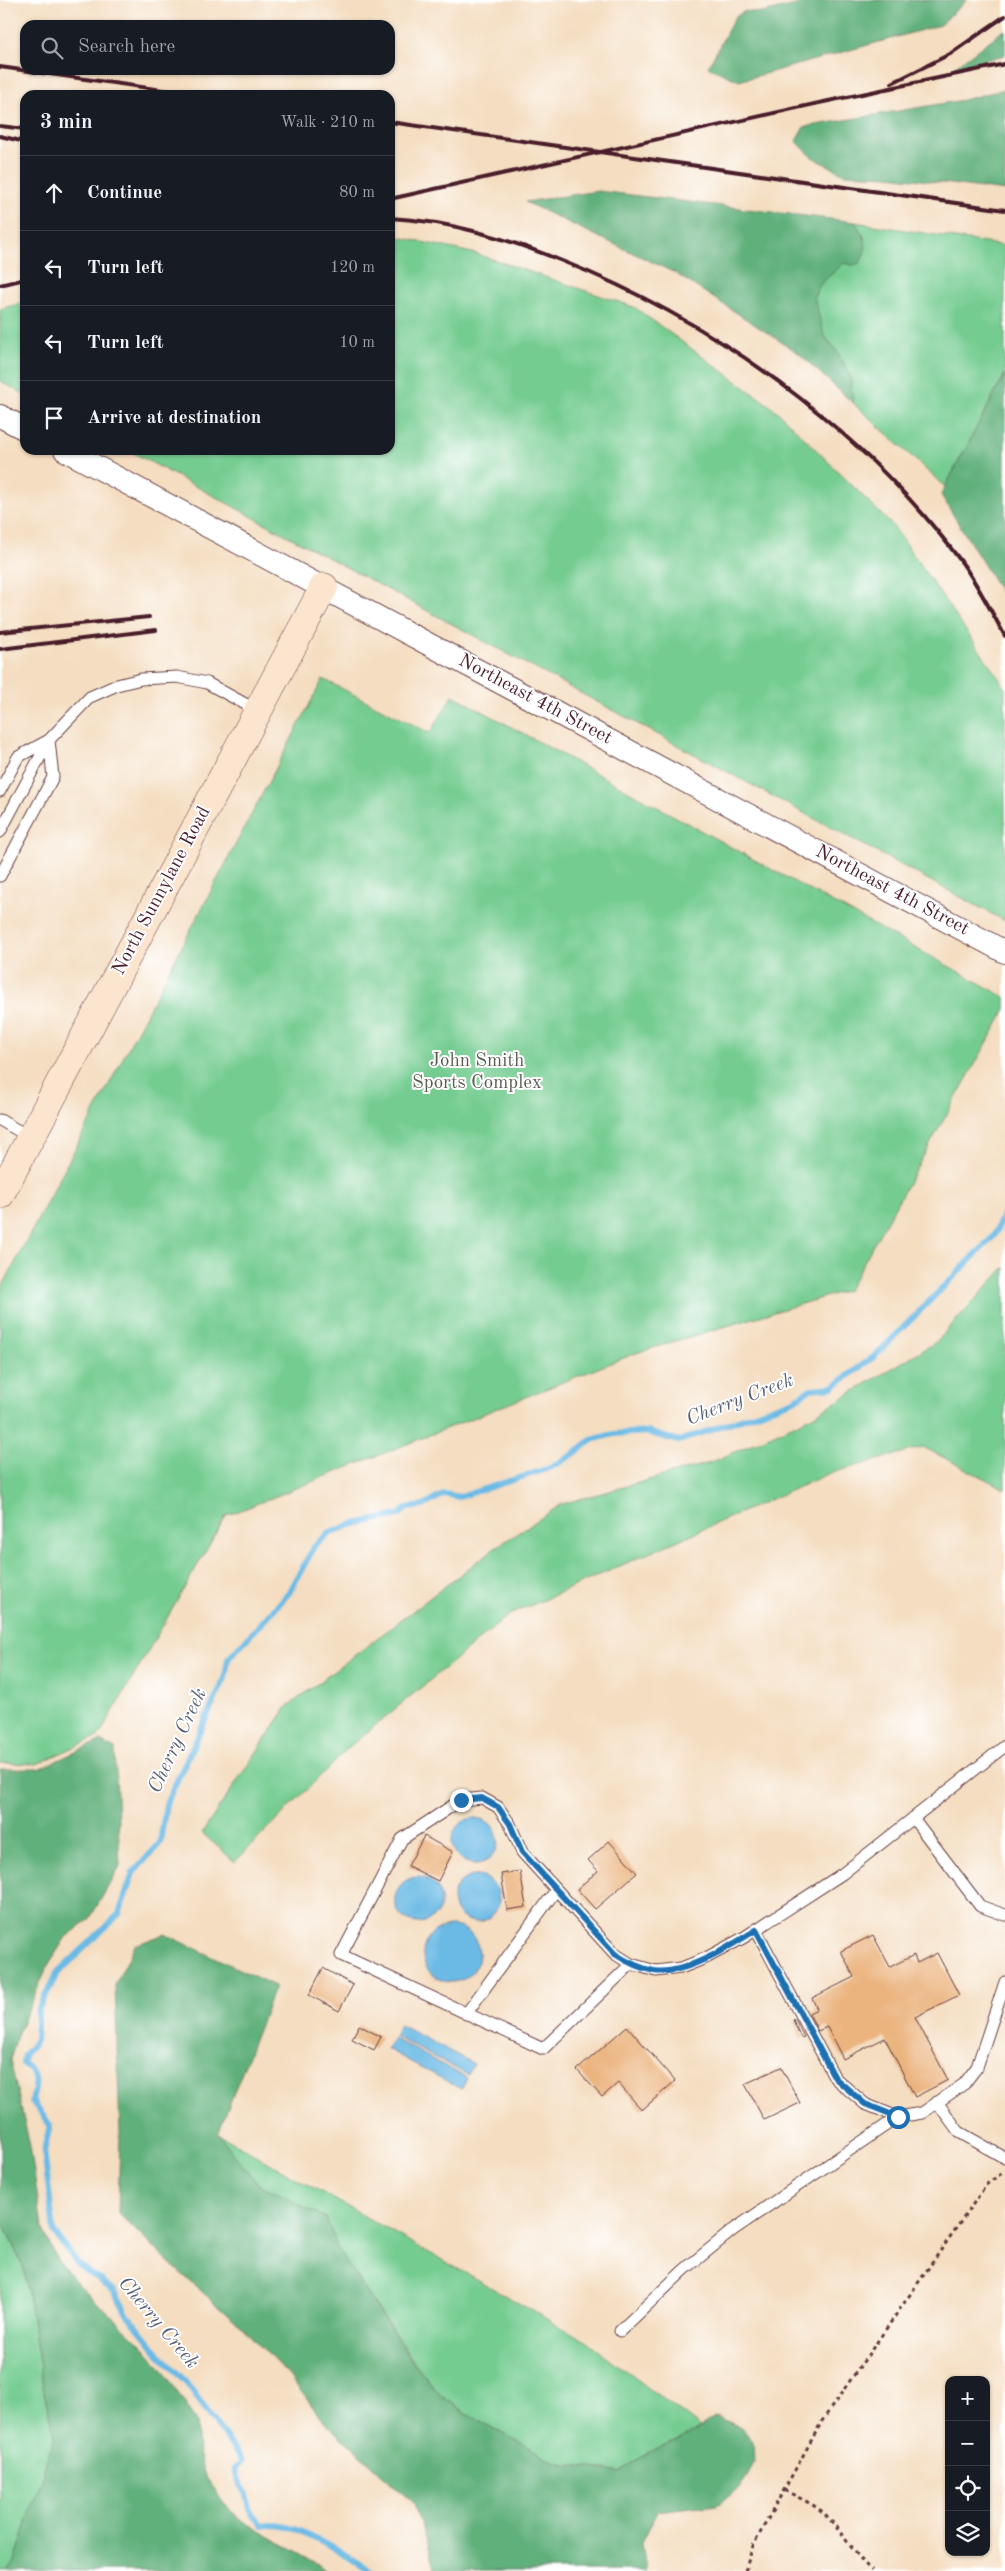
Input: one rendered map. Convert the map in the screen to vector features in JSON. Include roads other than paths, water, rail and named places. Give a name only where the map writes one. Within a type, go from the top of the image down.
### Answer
[{"type":"street","points":[[0,416],[20,426]]},
{"type":"street","name":"Northeast 4th Street","points":[[74,455],[1001,949]]},
{"type":"street","name":"North Sunnylane Road","points":[[0,1195],[324,587]]},
{"type":"lane","points":[[0,832],[49,740],[90,697],[117,685],[141,679],[177,677],[207,683],[258,711]]},
{"type":"lane","points":[[0,791],[18,758],[49,740]]},
{"type":"lane","points":[[0,876],[53,777],[49,740]]},
{"type":"lane","points":[[0,1120],[31,1138]]},
{"type":"lane","points":[[631,1964],[542,2049],[341,1955],[402,1839],[461,1800],[482,1798],[498,1807],[510,1824],[522,1852],[615,1954],[631,1964],[656,1972],[681,1968],[706,1958],[756,1930],[842,1874],[1005,1746]]},
{"type":"lane","points":[[913,1818],[980,1906],[1005,1915]]},
{"type":"lane","points":[[466,2014],[556,1890]]},
{"type":"lane","points":[[756,1930],[835,2078],[865,2104],[898,2117]]},
{"type":"lane","points":[[620,2331],[684,2270],[733,2230],[898,2117],[922,2112],[964,2084],[977,2067],[1002,2000],[1005,1982]]},
{"type":"lane","points":[[937,2102],[959,2132],[1005,2158]]},
{"type":"water","points":[[480,1818],[484,1819],[494,1828],[497,1832],[497,1850],[488,1860],[480,1864],[470,1864],[462,1860],[453,1850],[452,1836],[456,1828],[466,1819]]},
{"type":"water","points":[[481,1876],[485,1877],[495,1886],[498,1890],[498,1908],[489,1918],[481,1922],[471,1922],[463,1918],[454,1908],[453,1894],[457,1886],[467,1877]]},
{"type":"water","points":[[413,1877],[423,1877],[437,1887],[441,1900],[437,1913],[431,1919],[423,1923],[413,1923],[399,1913],[395,1905],[395,1895],[405,1881]]},
{"type":"water","points":[[445,1926],[457,1926],[471,1934],[479,1948],[477,1965],[471,1974],[457,1982],[445,1982],[435,1977],[428,1970],[423,1960],[423,1948],[428,1938],[435,1931]]},
{"type":"water","points":[[400,2025],[474,2064],[468,2075],[394,2036]]},
{"type":"water","points":[[393,2038],[467,2078],[461,2089],[387,2049]]},
{"type":"waterway","name":"Cherry Creek","points":[[371,2571],[333,2547],[304,2533],[275,2525],[262,2526],[249,2509],[245,2491],[237,2479],[235,2468],[242,2461],[187,2383],[159,2354],[127,2314],[114,2290],[78,2265],[54,2232],[44,2151],[50,2125],[32,2101],[36,2084],[32,2072],[23,2063],[24,2055],[36,2041],[38,2010],[57,1974],[119,1914],[133,1873],[160,1843],[166,1804],[225,1678],[228,1659],[289,1593],[315,1545],[328,1534],[350,1525],[399,1515],[407,1508],[423,1506],[444,1494],[459,1497],[550,1468],[574,1454],[591,1440],[614,1434],[646,1432],[679,1441],[794,1400],[811,1389],[833,1387],[876,1355],[994,1236],[1005,1210]]},
{"type":"railway","points":[[892,83],[950,54],[1005,16]]},
{"type":"railway","points":[[395,198],[819,103],[1005,64]]},
{"type":"railway","points":[[0,67],[20,70]]},
{"type":"railway","points":[[57,75],[163,90]]},
{"type":"railway","points":[[395,123],[1005,210]]},
{"type":"railway","points":[[0,126],[20,128]]},
{"type":"railway","points":[[0,136],[20,141]]},
{"type":"railway","points":[[395,218],[434,223],[478,232],[562,261],[619,286],[674,314],[729,347],[781,383],[831,423],[877,466],[921,512],[960,560],[1005,636]]},
{"type":"railway","points":[[0,285],[20,280]]},
{"type":"railway","points":[[0,632],[149,617]]},
{"type":"railway","points":[[0,649],[156,630]]},
{"type":"park label","name":"John Smith Sports Complex","points":[[477,1072]]}]
